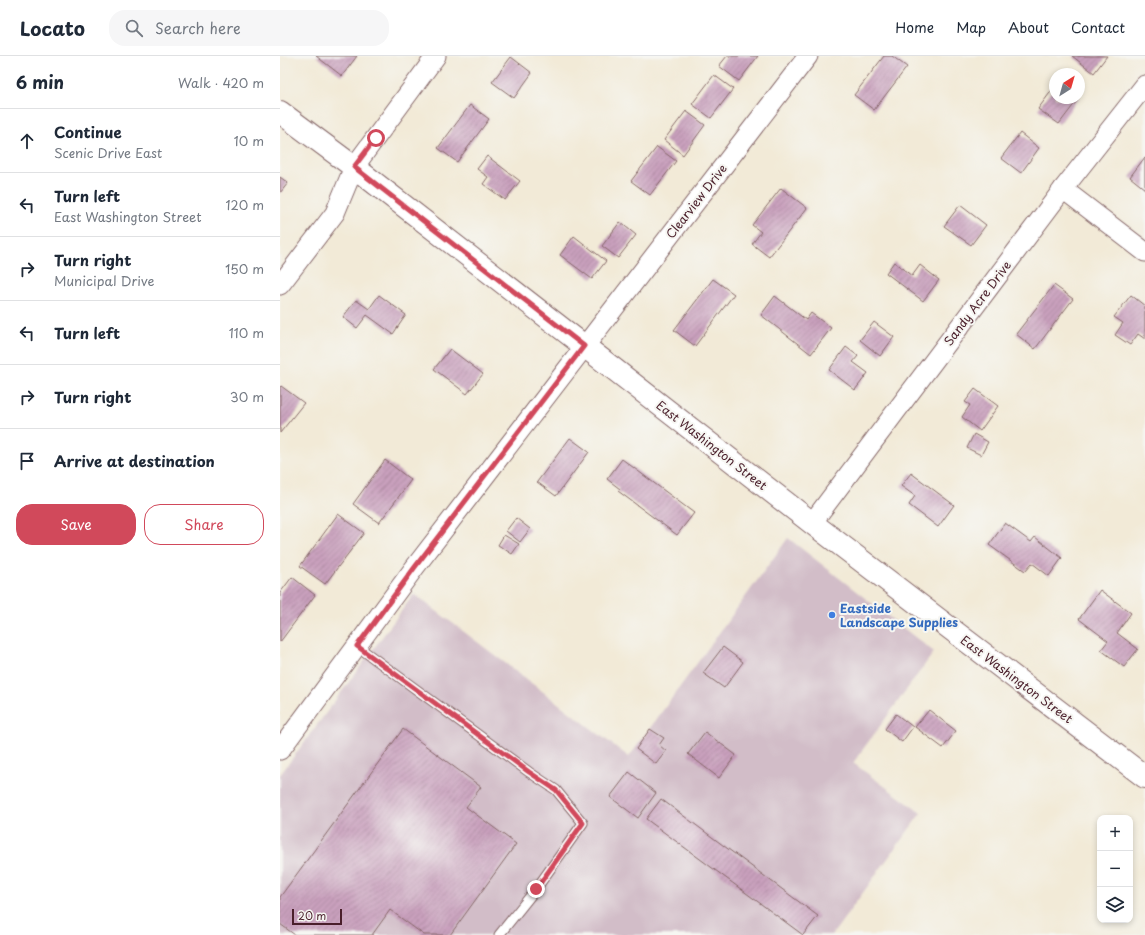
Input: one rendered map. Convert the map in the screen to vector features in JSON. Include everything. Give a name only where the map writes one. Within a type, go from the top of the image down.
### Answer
[{"type":"main road","name":"East Washington Street","points":[[280,112],[354,167],[812,523],[1145,777]]},
{"type":"street","points":[[280,285],[335,213],[354,167],[436,56]]},
{"type":"street","name":"Clearview Drive","points":[[280,750],[415,567],[808,56]]},
{"type":"street","name":"Sandy Acre Drive","points":[[812,523],[1062,189],[1145,85]]},
{"type":"street","points":[[1062,189],[1145,252]]},
{"type":"lane","points":[[357,646],[529,772],[556,790],[583,823],[536,889],[499,935]]},
{"type":"shaded area","points":[[788,538],[934,652],[853,763],[921,813],[832,935],[280,935],[280,775],[414,594],[629,757]]},
{"type":"building","points":[[316,56],[357,56],[342,76]]},
{"type":"building","points":[[727,56],[758,56],[739,81],[719,66]]},
{"type":"building","points":[[884,56],[892,56],[907,67],[874,110],[854,95]]},
{"type":"building","points":[[1072,56],[1107,56],[1094,73]]},
{"type":"building","points":[[511,57],[532,73],[514,98],[492,82]]},
{"type":"building","points":[[714,75],[733,89],[711,118],[692,104]]},
{"type":"building","points":[[1049,94],[1049,104],[1074,104],[1059,124],[1038,109]]},
{"type":"building","points":[[470,105],[489,119],[457,162],[438,148]]},
{"type":"building","points":[[686,111],[705,125],[683,155],[664,140]]},
{"type":"building","points":[[1020,133],[1039,148],[1021,173],[1001,158]]},
{"type":"building","points":[[657,147],[676,161],[650,195],[631,181]]},
{"type":"building","points":[[487,156],[520,181],[505,200],[483,184],[488,177],[477,169]]},
{"type":"building","points":[[1145,157],[1145,189],[1130,177]]},
{"type":"building","points":[[280,177],[288,183],[280,193]]},
{"type":"building","points":[[781,188],[807,208],[769,257],[752,244],[761,232],[752,225]]},
{"type":"building","points":[[960,205],[986,225],[971,245],[944,226]]},
{"type":"building","points":[[620,222],[636,235],[618,258],[602,246]]},
{"type":"building","points":[[574,236],[606,261],[592,279],[560,255]]},
{"type":"building","points":[[894,262],[912,276],[920,265],[939,280],[923,301],[886,273]]},
{"type":"building","points":[[713,279],[734,294],[695,346],[674,330]]},
{"type":"building","points":[[1054,285],[1073,299],[1035,349],[1016,334]]},
{"type":"building","points":[[379,295],[406,315],[393,334],[367,315],[357,328],[343,317],[356,300],[369,309]]},
{"type":"building","points":[[1131,295],[1145,306],[1145,339],[1138,334],[1130,345],[1115,335],[1123,323],[1114,317]]},
{"type":"building","points":[[775,296],[806,320],[811,313],[831,328],[811,354],[761,315]]},
{"type":"building","points":[[874,322],[894,337],[880,356],[860,340]]},
{"type":"building","points":[[846,347],[858,356],[853,362],[868,373],[855,390],[829,370]]},
{"type":"building","points":[[450,349],[483,374],[467,394],[434,369]]},
{"type":"building","points":[[281,386],[304,403],[280,433],[280,387]]},
{"type":"building","points":[[975,389],[998,406],[980,431],[962,417],[970,405],[965,402]]},
{"type":"building","points":[[974,434],[988,442],[981,455],[967,448]]},
{"type":"building","points":[[570,438],[589,452],[556,496],[537,482]]},
{"type":"building","points":[[622,459],[694,513],[677,535],[618,491],[620,489],[607,479]]},
{"type":"building","points":[[385,460],[411,480],[379,523],[353,504]]},
{"type":"building","points":[[911,473],[954,505],[938,527],[909,505],[915,496],[901,486]]},
{"type":"building","points":[[338,514],[364,533],[325,584],[300,566]]},
{"type":"building","points":[[516,518],[530,529],[520,542],[506,531]]},
{"type":"building","points":[[1005,523],[1031,542],[1035,537],[1062,558],[1049,576],[1032,563],[1025,571],[989,545]]},
{"type":"building","points":[[504,535],[519,544],[512,554],[498,545]]},
{"type":"building","points":[[292,577],[315,595],[280,642],[280,593]]},
{"type":"building","points":[[1100,590],[1131,613],[1117,633],[1138,649],[1124,667],[1101,650],[1108,641],[1079,619]]},
{"type":"building","points":[[723,647],[743,662],[724,688],[703,673]]},
{"type":"building","points":[[929,710],[956,731],[943,748],[915,727]]},
{"type":"building","points":[[896,714],[913,727],[902,742],[885,729]]},
{"type":"building","points":[[403,729],[481,787],[466,807],[516,844],[450,935],[424,935],[390,910],[372,935],[295,935],[280,924],[280,897]]},
{"type":"building","points":[[650,729],[664,738],[659,745],[666,751],[656,764],[636,749]]},
{"type":"building","points":[[705,732],[736,755],[719,778],[688,754]]},
{"type":"building","points":[[629,772],[656,793],[638,818],[610,797]]},
{"type":"building","points":[[661,799],[818,916],[803,935],[646,819]]},
{"type":"place","name":"Eastside Landscape Supplies","points":[[832,615]]},
{"type":"route","points":[[376,138],[354,167],[584,346],[415,567],[357,646],[529,772],[556,790],[583,823],[536,889]]}]
